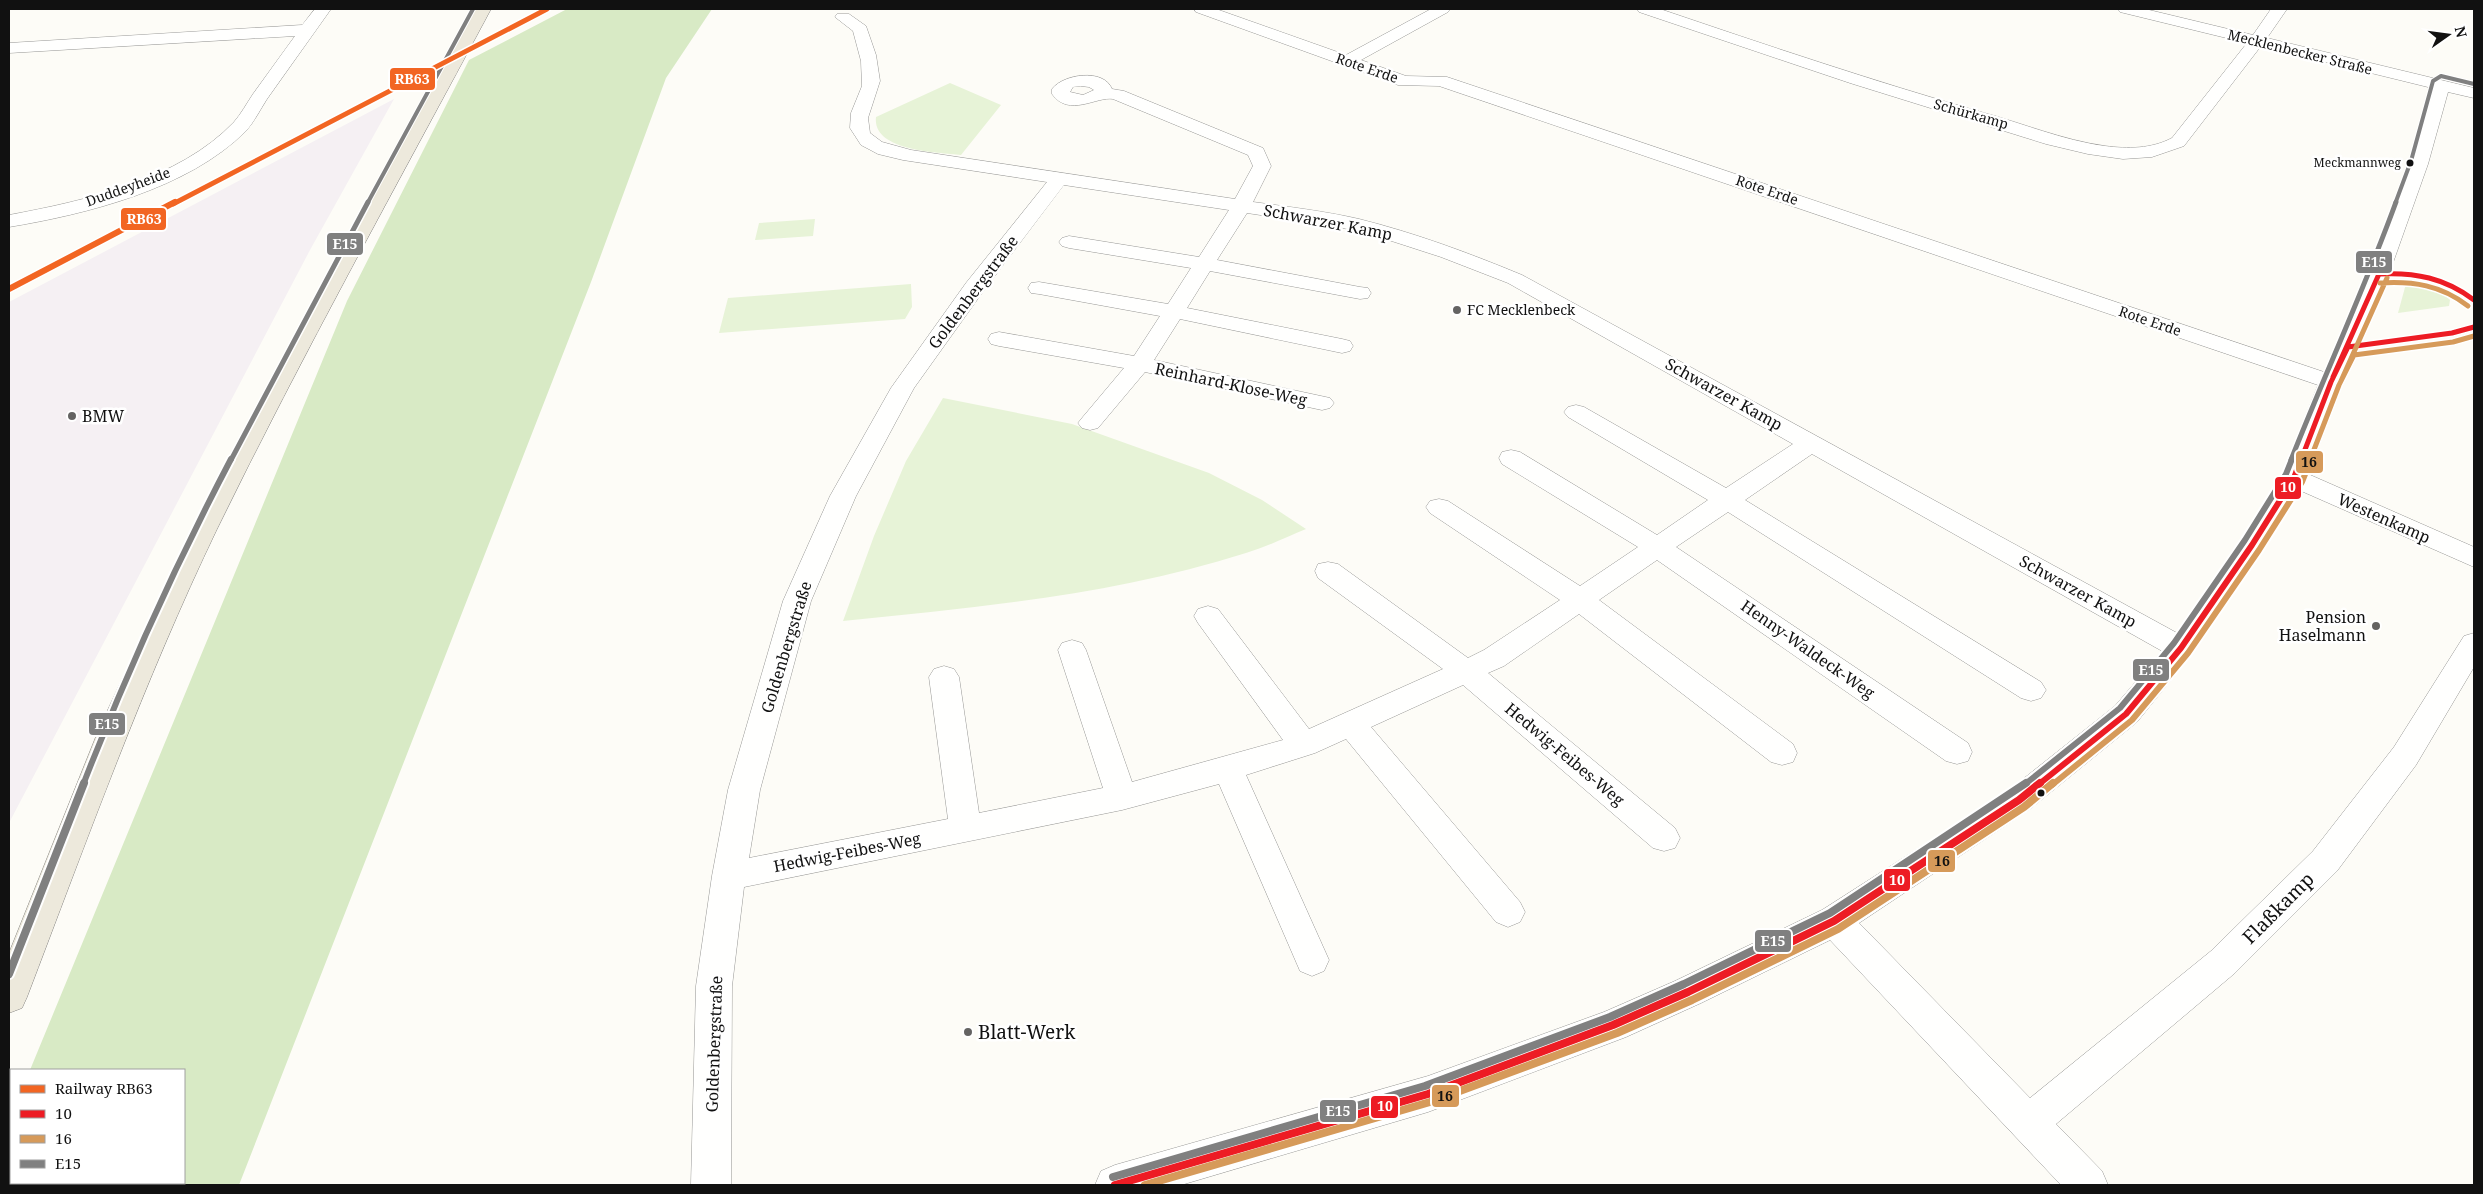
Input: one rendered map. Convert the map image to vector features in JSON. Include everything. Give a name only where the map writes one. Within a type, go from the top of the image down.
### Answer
[{"type":"main road","points":[[9,998],[114,729],[204,530],[323,304],[483,9]]},
{"type":"street","name":"Duddeyheide","points":[[9,221],[38,216],[108,197],[164,176],[210,151],[240,126],[323,9]]},
{"type":"street","name":"Rote Erde","points":[[1202,9],[1404,80],[1441,81],[1451,84],[1695,165],[2331,382]]},
{"type":"street","points":[[1346,61],[1442,9]]},
{"type":"street","name":"Schürkamp","points":[[1646,9],[1946,108],[2077,145],[2123,153],[2155,151],[2170,148],[2178,142],[2279,9]]},
{"type":"street","name":"Mecklenbecker Straße","points":[[2126,9],[2474,93]]},
{"type":"street","name":"Schwarzer Kamp","points":[[843,17],[860,29],[870,62],[871,82],[859,118],[859,129],[865,139],[874,146],[911,156],[1059,180],[1242,205],[1364,226],[1441,249],[1515,279],[2181,648]]},
{"type":"street","points":[[9,48],[307,30]]},
{"type":"street","points":[[1115,1185],[1428,1094],[1613,1025],[1688,992],[1834,921],[2019,800],[2126,714],[2181,648],[2252,545],[2294,478],[2331,382],[2379,274],[2419,164],[2441,85]]},
{"type":"street","name":"Schwarzer Kamp","points":[[1103,92],[1118,94],[1256,152],[1262,166],[1242,205]]},
{"type":"street","name":"Goldenbergstraße","points":[[711,1185],[714,986],[728,876],[744,790],[797,601],[842,496],[902,388],[935,341],[1059,180]]},
{"type":"street","name":"Reinhard-Klose-Weg","points":[[1090,423],[1140,364],[1206,264],[1242,205]]},
{"type":"street","points":[[1070,242],[1206,264],[1360,293]]},
{"type":"street","points":[[1039,288],[1175,312],[1342,346]]},
{"type":"street","name":"Reinhard-Klose-Weg","points":[[999,340],[1140,364],[1322,403]]},
{"type":"street","points":[[1576,412],[1780,531],[2032,690]]},
{"type":"street","points":[[1580,600],[1811,442]]},
{"type":"street","name":"Henny-Waldeck-Weg","points":[[1511,458],[1657,547],[1957,752]]},
{"type":"street","name":"Westenkamp","points":[[2294,478],[2474,558]]},
{"type":"street","points":[[1439,507],[1580,600],[1782,753]]},
{"type":"street","name":"Hedwig-Feibes-Weg","points":[[1328,571],[1466,671],[1664,838]]},
{"type":"street","name":"Hedwig-Feibes-Weg","points":[[728,876],[1122,797],[1228,769],[1304,745],[1494,658],[1580,600]]},
{"type":"street","points":[[1208,616],[1304,745]]},
{"type":"street","name":"Flaßkamp","points":[[2027,1124],[2223,962],[2325,861],[2405,756],[2474,643]]},
{"type":"street","points":[[1072,650],[1122,797]]},
{"type":"street","points":[[944,677],[965,829]]},
{"type":"street","points":[[1352,724],[1508,912]]},
{"type":"street","points":[[1228,769],[1312,960]]},
{"type":"street","points":[[1834,921],[2027,1124],[2088,1185]]},
{"type":"shaded area","points":[[394,99],[310,250],[9,823],[9,302]]},
{"type":"green space","points":[[567,9],[712,9],[666,78],[591,282],[239,1185],[9,1185],[10,1118],[10,1184],[185,1184],[185,1069],[30,1069],[347,301],[469,60]]},
{"type":"green space","points":[[950,83],[1001,105],[961,155],[908,148],[884,137],[878,128],[876,117]]},
{"type":"green space","points":[[815,219],[813,236],[755,240],[759,223]]},
{"type":"green space","points":[[2407,280],[2438,288],[2450,300],[2449,306],[2398,313]]},
{"type":"green space","points":[[911,284],[912,307],[905,319],[719,333],[728,298]]},
{"type":"green space","points":[[943,398],[1072,424],[1209,473],[1262,500],[1306,529],[1254,551],[1197,567],[1097,589],[1046,598],[843,621],[874,536],[906,461]]},
{"type":"rail line","name":"RB63","points":[[9,289],[547,9]]},
{"type":"transit line","name":"E15","points":[[9,974],[106,726],[196,526],[319,292],[473,9]]},
{"type":"transit line","name":"E15","points":[[1113,1177],[1425,1086],[1610,1017],[1684,984],[1830,913],[2014,793],[2120,708],[2174,643],[2245,540],[2286,474],[2323,378],[2371,271],[2411,161],[2433,81],[2441,76],[2474,84]]},
{"type":"transit line","name":"10","points":[[2379,274],[2405,273],[2441,280],[2453,285],[2474,300]]},
{"type":"transit line","name":"10","points":[[2333,377],[2379,274]]},
{"type":"transit line","name":"16","points":[[2341,381],[2387,278]]},
{"type":"transit line","name":"16","points":[[2380,283],[2404,282],[2427,285],[2448,293],[2468,306]]},
{"type":"transit line","name":"10","points":[[1115,1185],[1428,1094],[1613,1025],[1688,992],[1834,921],[2019,800],[2126,714],[2181,648],[2252,545],[2294,478],[2331,382],[2348,347],[2452,333],[2474,327]]},
{"type":"transit line","name":"16","points":[[1145,1185],[1430,1102],[1617,1033],[1692,1000],[1838,929],[2024,807],[2132,720],[2188,653],[2259,550],[2302,482],[2339,385],[2354,355],[2453,342],[2474,336]]},
{"type":"place","name":"Meckmannweg","points":[[2410,163]]},
{"type":"place","name":"FC Mecklenbeck","points":[[1457,310]]},
{"type":"place","name":"BMW","points":[[72,416]]},
{"type":"place","name":"Pension Haselmann","points":[[2376,626]]},
{"type":"place","name":"Blatt-Werk","points":[[968,1032]]}]
